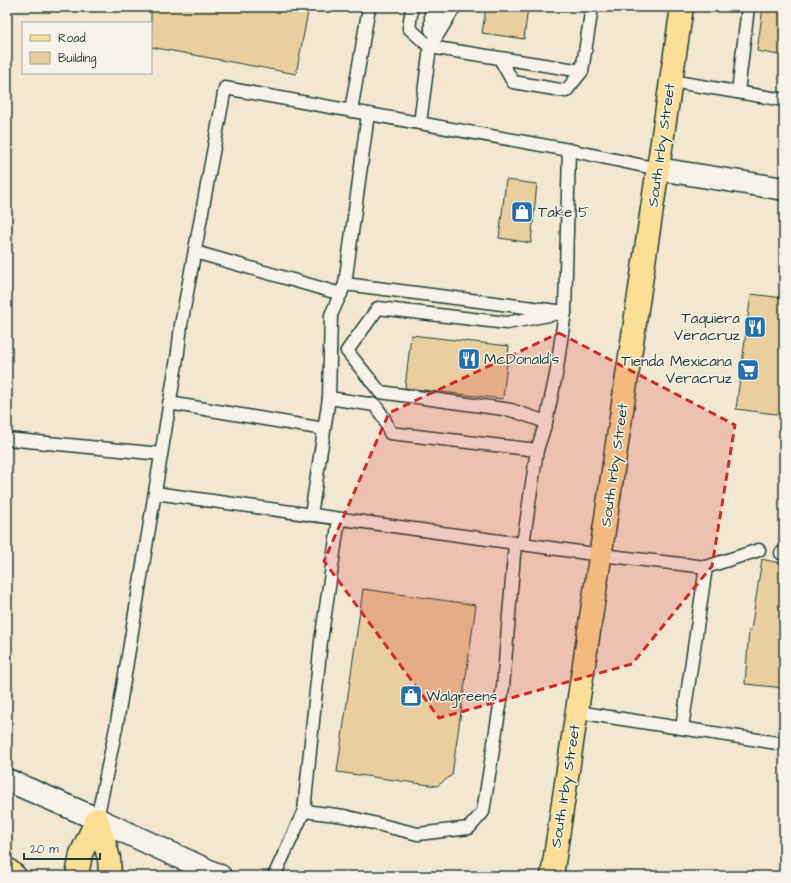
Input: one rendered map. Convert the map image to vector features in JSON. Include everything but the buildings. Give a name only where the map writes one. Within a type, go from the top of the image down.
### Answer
[{"type":"main road","name":"South Irby Street","points":[[552,876],[682,7]]},
{"type":"main road","points":[[658,169],[784,189]]},
{"type":"main road","points":[[7,780],[97,819],[220,876]]},
{"type":"main road","points":[[77,876],[81,854],[97,819]]},
{"type":"main road","points":[[97,819],[109,858],[110,876]]},
{"type":"main road","points":[[7,869],[15,876]]},
{"type":"lane","points":[[351,111],[369,7]]},
{"type":"lane","points":[[412,7],[409,28],[430,47],[582,71]]},
{"type":"lane","points":[[420,124],[430,47],[431,7]]},
{"type":"lane","points":[[430,47],[442,7]]},
{"type":"lane","points":[[500,59],[513,82],[566,91],[582,71],[592,7]]},
{"type":"lane","points":[[738,92],[748,7]]},
{"type":"lane","points":[[430,47],[454,8]]},
{"type":"lane","points":[[671,81],[784,100]]},
{"type":"lane","points":[[97,819],[117,722],[181,325],[225,88],[569,150],[658,169]]},
{"type":"lane","points":[[310,514],[329,398],[331,315],[343,289],[368,114]]},
{"type":"lane","points":[[304,812],[344,816],[418,834],[469,828],[483,812],[503,687],[519,544],[537,450],[546,422],[556,375],[565,312],[569,150]]},
{"type":"lane","points":[[195,252],[343,289],[565,312]]},
{"type":"lane","points":[[546,422],[511,410],[380,392],[347,351],[378,308],[507,323],[565,312]]},
{"type":"lane","points":[[329,398],[375,405],[384,418],[390,433],[537,450]]},
{"type":"lane","points":[[169,403],[324,429]]},
{"type":"lane","points":[[7,440],[161,454]]},
{"type":"lane","points":[[155,493],[601,556],[706,567],[760,550]]},
{"type":"lane","points":[[274,876],[304,812],[320,641],[339,519]]},
{"type":"lane","points":[[682,728],[706,567]]},
{"type":"lane","points":[[577,712],[784,744]]},
{"type":"highlighted area","points":[[559,333],[735,425],[712,566],[632,664],[439,718],[324,561],[389,413]]},
{"type":"place","name":"Take 5","points":[[522,212]]},
{"type":"place","name":"Taquiera Veracruz","points":[[755,327]]},
{"type":"place","name":"McDonald's","points":[[469,359]]},
{"type":"place","name":"Tienda Mexicana Veracruz","points":[[748,370]]},
{"type":"place","name":"Walgreens","points":[[411,696]]}]
